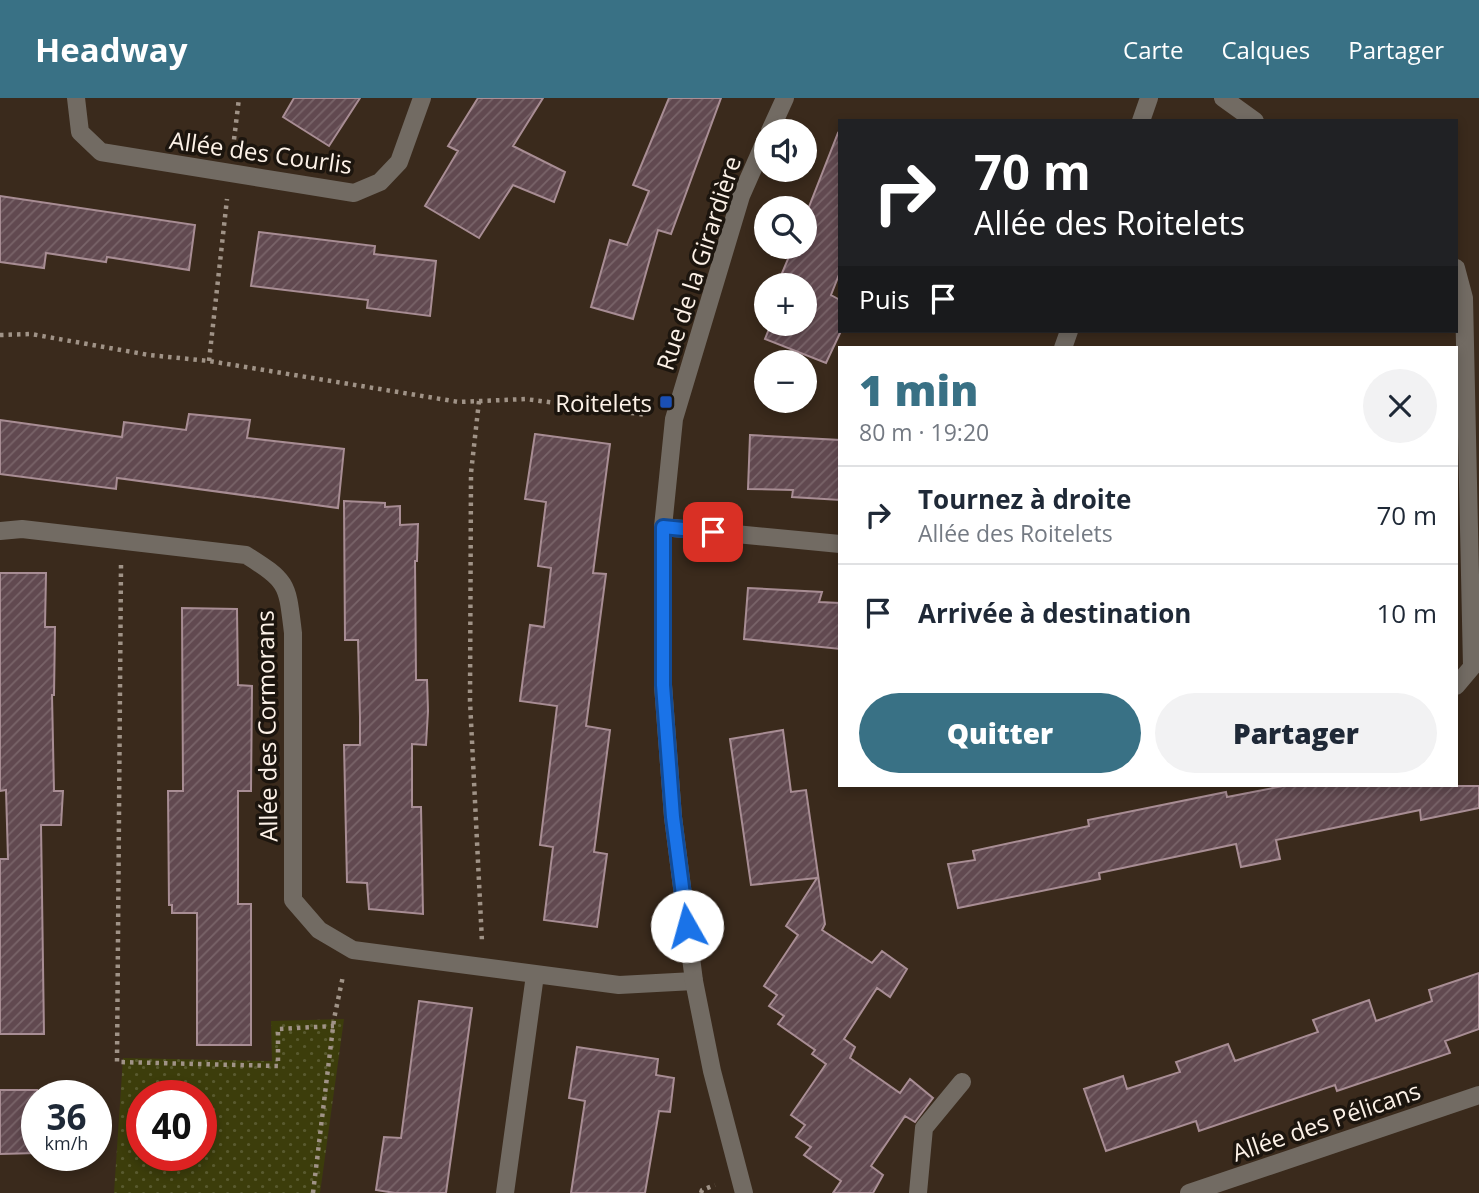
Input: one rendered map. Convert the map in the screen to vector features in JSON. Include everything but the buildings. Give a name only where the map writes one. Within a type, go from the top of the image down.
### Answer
[{"type":"street","name":"Allée des Courlis","points":[[76,98],[80,132],[101,152],[354,193],[380,182],[399,162],[422,98]]},
{"type":"street","points":[[775,119],[785,98]]},
{"type":"street","points":[[1142,119],[1149,98]]},
{"type":"street","points":[[1223,98],[1252,119]]},
{"type":"street","name":"Rue de la Girardière","points":[[744,1193],[712,1071],[694,981],[673,817],[665,712],[663,527],[674,419],[741,196],[754,166]]},
{"type":"street","points":[[1458,276],[1464,299],[1472,667],[1458,684]]},
{"type":"street","points":[[663,527],[838,544]]},
{"type":"street","name":"Allée des Cormorans","points":[[0,531],[22,528],[246,555],[276,575],[288,594],[293,633],[293,900],[319,930],[354,950],[483,968],[619,985],[694,981]]},
{"type":"street","points":[[505,1193],[536,975]]},
{"type":"street","points":[[919,1193],[923,1128],[962,1082]]},
{"type":"street","name":"Allée des Pélicans","points":[[1189,1193],[1479,1096]]},
{"type":"path","points":[[209,362],[239,98]]},
{"type":"path","points":[[0,335],[31,334],[149,355],[459,402],[525,399],[674,419]]},
{"type":"path","points":[[479,401],[471,473],[470,701],[483,968]]},
{"type":"path","points":[[123,540],[117,1062],[278,1066],[278,1030],[334,1026]]},
{"type":"path","points":[[313,1193],[334,1026],[348,947]]},
{"type":"shaded area","points":[[344,1019],[320,1193],[114,1193],[123,1058],[272,1061],[271,1021]]},
{"type":"place","name":"Roitelets","points":[[666,402]]},
{"type":"route","points":[[687,926],[673,817],[663,685],[663,527],[713,532]]}]
